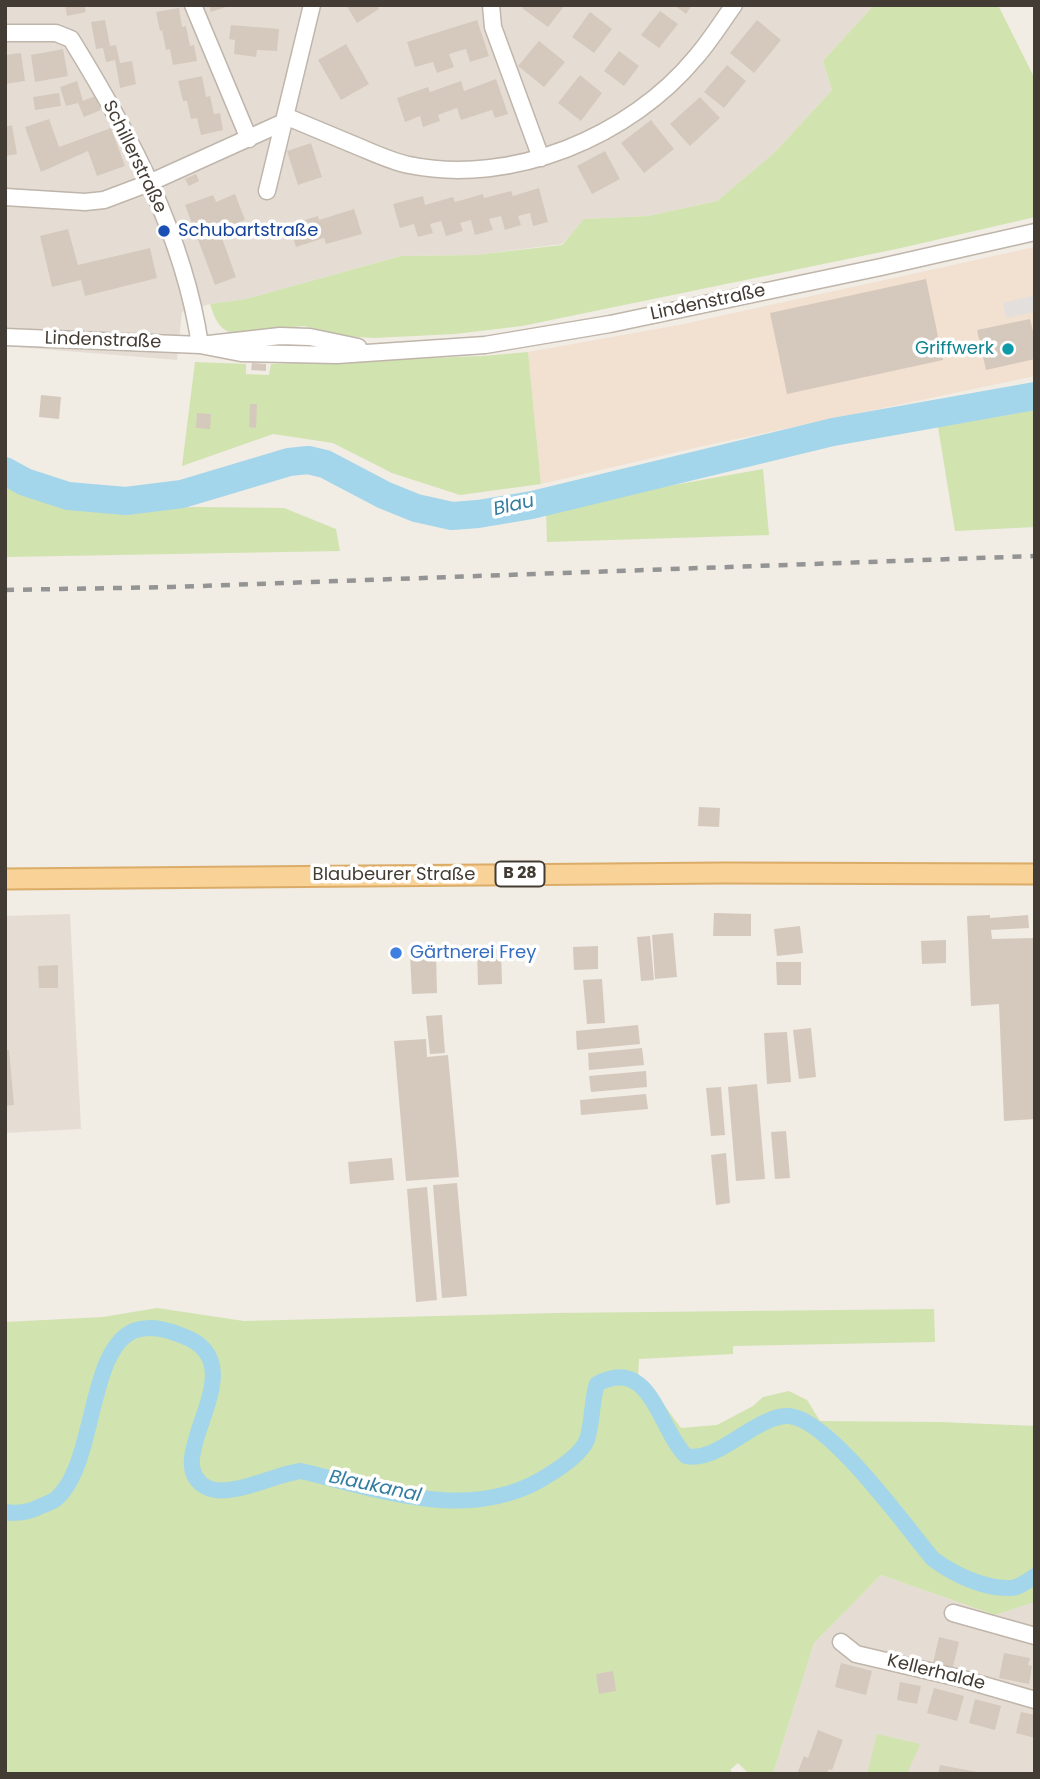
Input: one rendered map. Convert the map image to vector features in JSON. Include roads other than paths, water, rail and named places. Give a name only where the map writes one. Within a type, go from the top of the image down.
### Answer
[{"type":"main road","name":"Blaubeurer Straße","points":[[5,879],[724,873],[1035,874]]},
{"type":"street","points":[[193,5],[249,139]]},
{"type":"street","points":[[267,191],[313,5]]},
{"type":"street","points":[[491,5],[493,27],[541,158]]},
{"type":"street","points":[[284,119],[406,165],[467,169],[541,158],[585,141],[638,110],[695,58],[734,5]]},
{"type":"street","name":"Schillerstraße","points":[[5,33],[56,33],[71,39],[149,183],[189,284],[200,345]]},
{"type":"street","points":[[5,197],[85,202],[121,195],[249,139],[284,119]]},
{"type":"street","name":"Lindenstraße","points":[[5,337],[200,345],[241,354],[337,355],[485,345],[540,337],[881,267],[1035,232]]},
{"type":"street","points":[[953,1613],[1035,1636]]},
{"type":"street","name":"Kellerhalde","points":[[841,1642],[856,1654],[982,1684],[1035,1700]]},
{"type":"waterway","name":"Blau","points":[[5,471],[25,482],[68,496],[126,501],[182,494],[289,462],[308,460],[325,464],[384,495],[416,508],[452,516],[532,505],[833,432],[1035,396]]},
{"type":"waterway","name":"Blaukanal","points":[[5,1512],[28,1511],[56,1499],[69,1482],[79,1460],[109,1359],[120,1341],[136,1330],[154,1328],[183,1336],[204,1350],[213,1368],[211,1390],[192,1458],[194,1475],[208,1488],[241,1488],[301,1471],[363,1487],[427,1499],[491,1498],[521,1489],[570,1460],[586,1442],[597,1384],[615,1378],[630,1379],[642,1387],[651,1399],[676,1444],[686,1456],[695,1457],[712,1452],[762,1423],[789,1416],[806,1422],[845,1454],[933,1559],[941,1565],[969,1580],[1000,1588],[1017,1587],[1035,1576]]},
{"type":"railway","points":[[5,590],[172,587],[1035,556]]},
{"type":"place","name":"Schubartstraße","points":[[164,231]]},
{"type":"place","name":"Griffwerk","points":[[1008,349]]},
{"type":"place","name":"Gärtnerei Frey","points":[[396,953]]}]
